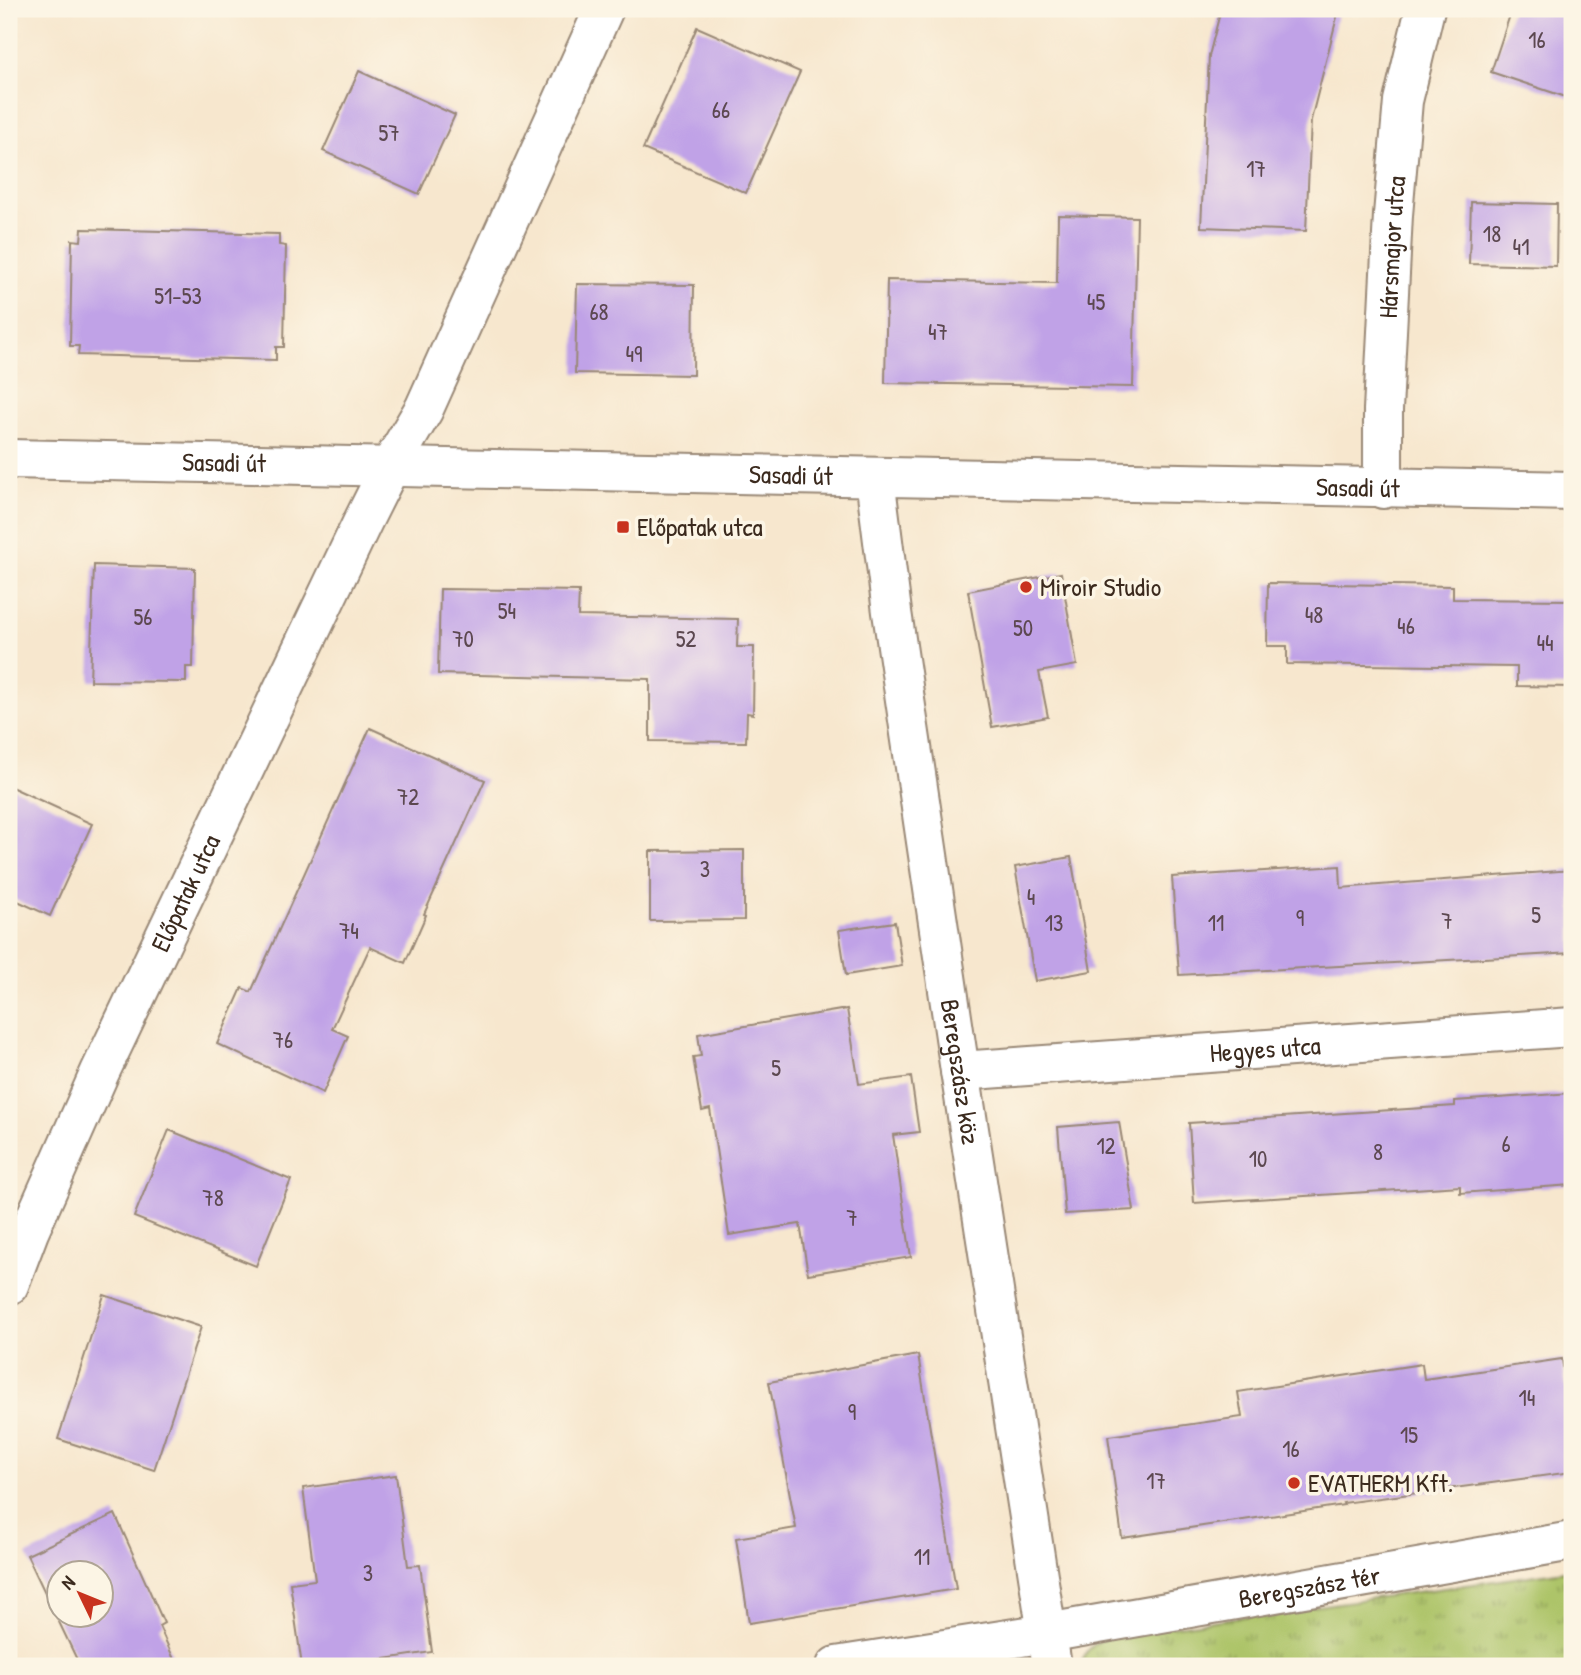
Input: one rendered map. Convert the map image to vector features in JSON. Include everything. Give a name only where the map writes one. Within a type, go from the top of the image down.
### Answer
[{"type":"street","name":"Előpatak utca","points":[[9,1285],[29,1232],[100,1072],[391,465],[424,409],[604,9]]},
{"type":"street","name":"Hársmajor utca","points":[[1383,489],[1383,410],[1393,215],[1404,101],[1425,9]]},
{"type":"street","name":"Sasadi út","points":[[9,459],[1572,491]]},
{"type":"street","name":"Beregszász köz","points":[[875,478],[960,1071],[1049,1649]]},
{"type":"street","name":"Hegyes utca","points":[[960,1071],[1572,1027]]},
{"type":"street","name":"Beregszász tér","points":[[836,1666],[1049,1649],[1572,1541]]},
{"type":"green space","points":[[1572,1570],[1572,1666],[1081,1666],[1085,1654],[1093,1646],[1114,1635]]},
{"type":"building","points":[[1221,9],[1339,9],[1311,120],[1306,231],[1201,227],[1209,56]]},
{"type":"building","points":[[1512,9],[1572,9],[1572,99],[1491,72]]},
{"type":"building","points":[[697,27],[800,72],[746,193],[643,149]]},
{"type":"building","points":[[359,71],[455,115],[419,194],[323,151]]},
{"type":"building","points":[[1471,202],[1557,204],[1556,266],[1469,264]]},
{"type":"building","points":[[1058,215],[1137,217],[1133,387],[885,383],[887,280],[1057,283]]},
{"type":"building","points":[[82,229],[279,234],[279,245],[286,246],[284,347],[276,347],[276,360],[78,355],[79,346],[70,346],[72,240],[81,241]]},
{"type":"building","points":[[577,284],[694,285],[693,375],[575,373]]},
{"type":"building","points":[[94,565],[195,568],[193,667],[186,667],[186,682],[90,681]]},
{"type":"building","points":[[1061,573],[1077,665],[1039,672],[1048,717],[992,727],[968,591]]},
{"type":"building","points":[[1268,583],[1453,586],[1453,599],[1572,600],[1572,687],[1517,686],[1517,667],[1287,664],[1287,646],[1267,646]]},
{"type":"building","points":[[440,589],[579,591],[578,616],[738,619],[737,647],[754,647],[753,714],[747,713],[746,742],[650,741],[650,679],[438,674]]},
{"type":"building","points":[[370,728],[485,780],[424,914],[426,915],[405,963],[370,947],[332,1029],[348,1036],[323,1093],[217,1044],[242,988],[251,992]]},
{"type":"building","points":[[9,786],[92,824],[50,916],[9,897]]},
{"type":"building","points":[[744,850],[744,920],[650,921],[650,851]]},
{"type":"building","points":[[1071,857],[1091,971],[1035,981],[1015,867]]},
{"type":"building","points":[[1340,866],[1341,888],[1572,870],[1572,953],[1179,975],[1172,877]]},
{"type":"building","points":[[895,922],[902,966],[846,975],[839,930]]},
{"type":"building","points":[[847,1009],[859,1084],[911,1077],[919,1132],[893,1135],[911,1257],[808,1274],[800,1224],[729,1235],[710,1109],[702,1111],[693,1057],[701,1056],[698,1034]]},
{"type":"building","points":[[1572,1093],[1572,1185],[1460,1193],[1460,1186],[1194,1203],[1189,1123],[1455,1106],[1455,1101]]},
{"type":"building","points":[[1119,1122],[1134,1210],[1065,1214],[1058,1127]]},
{"type":"building","points":[[169,1130],[291,1180],[256,1266],[134,1217]]},
{"type":"building","points":[[104,1295],[201,1327],[154,1470],[58,1439]]},
{"type":"building","points":[[918,1355],[956,1589],[749,1623],[736,1538],[796,1528],[769,1382]]},
{"type":"building","points":[[1562,1359],[1572,1425],[1572,1472],[1343,1503],[1344,1505],[1122,1538],[1108,1436],[1242,1417],[1238,1392],[1422,1364],[1424,1379]]},
{"type":"building","points":[[396,1475],[408,1566],[420,1565],[432,1652],[337,1666],[302,1666],[290,1583],[315,1580],[303,1488]]},
{"type":"building","points":[[115,1514],[164,1623],[159,1626],[177,1666],[80,1666],[63,1630],[116,1630],[116,1560],[46,1560],[46,1595],[27,1555]]},
{"type":"place","name":"Előpatak utca","points":[[623,527]]},
{"type":"place","name":"Miroir Studio","points":[[1026,587]]},
{"type":"place","name":"EVATHERM Kft.","points":[[1294,1483]]}]
